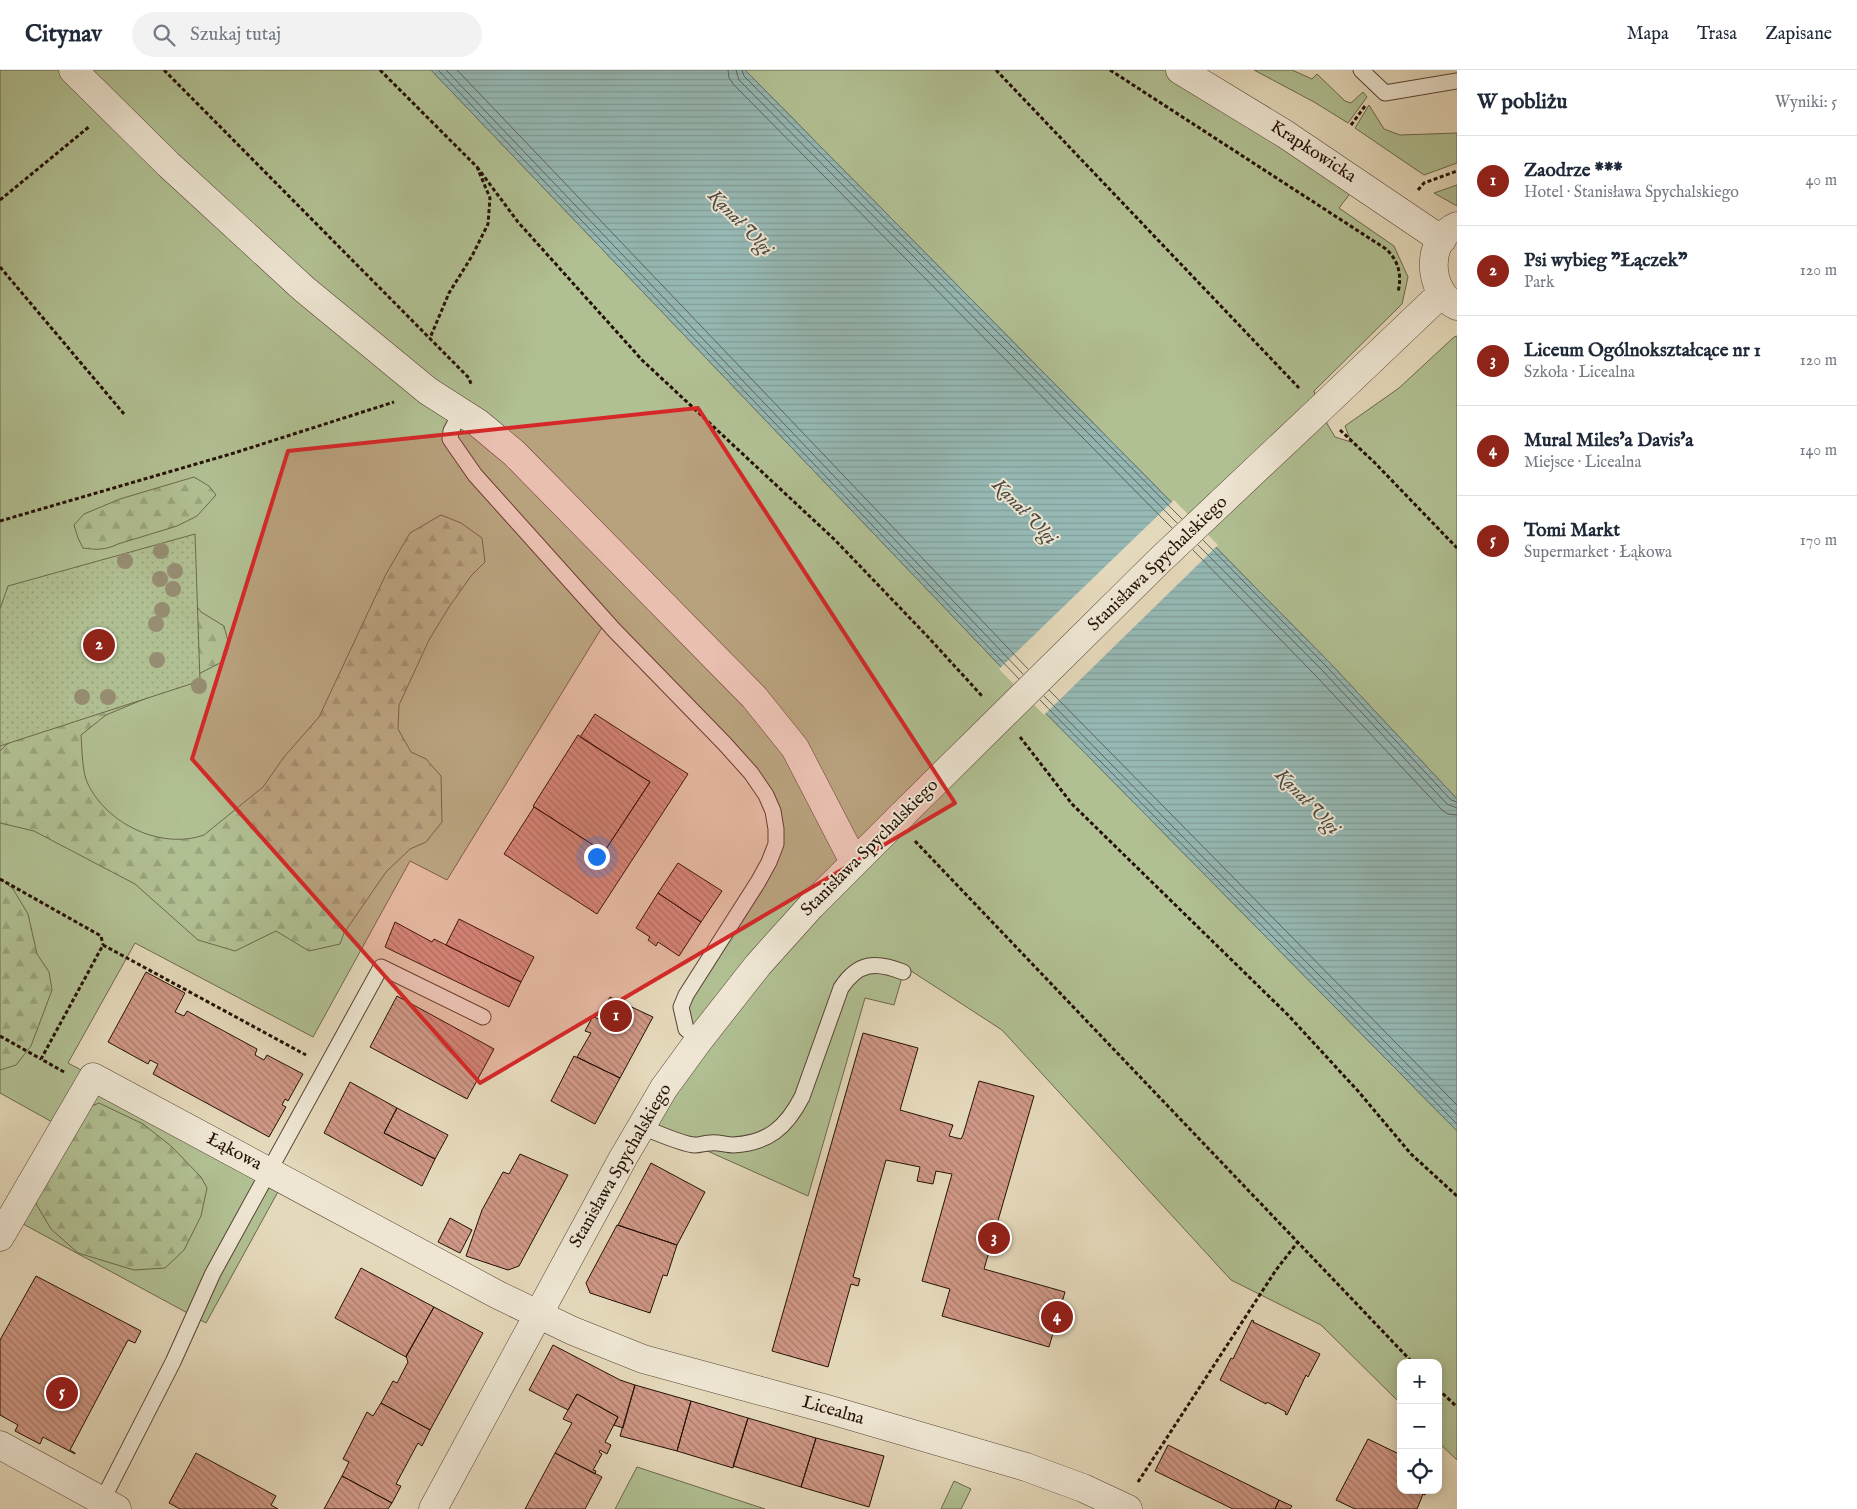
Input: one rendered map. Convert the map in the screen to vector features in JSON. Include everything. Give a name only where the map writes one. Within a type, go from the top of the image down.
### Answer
[{"type":"street","points":[[73,70],[168,164],[304,289],[428,391],[478,423],[514,453],[754,697],[795,748],[854,862]]},
{"type":"street","name":"Krapkowicka","points":[[1180,70],[1285,134],[1403,212],[1449,233]]},
{"type":"street","points":[[1449,233],[1435,252],[1433,266],[1435,281],[1449,300]]},
{"type":"street","name":"Stanisława Spychalskiego","points":[[433,1509],[640,1126],[664,1088],[699,1040],[758,965],[854,862],[1159,561],[1319,410],[1449,300]]},
{"type":"street","name":"Łąkowa","points":[[88,1085],[93,1077],[498,1295],[538,1314]]},
{"type":"street","points":[[0,1237],[88,1085]]},
{"type":"street","name":"Licealna","points":[[538,1314],[573,1331],[643,1359],[827,1409],[1026,1467],[1083,1488],[1125,1508]]},
{"type":"street","points":[[0,1445],[110,1505]]},
{"type":"lane","points":[[1361,70],[1385,93],[1457,81]]},
{"type":"lane","points":[[1441,84],[1454,70]]},
{"type":"lane","points":[[461,412],[451,431],[450,439],[474,475],[615,631],[751,773],[766,795],[773,811],[776,844],[769,862],[686,995],[681,1007],[686,1029],[699,1040]]},
{"type":"lane","points":[[640,1126],[694,1145],[711,1143],[731,1145],[768,1137],[781,1127],[794,1113],[798,1105],[841,988],[848,977],[859,969],[871,965],[886,965],[903,972]]},
{"type":"lane","points":[[110,1505],[213,1273],[381,967],[483,1017]]},
{"type":"path","points":[[164,70],[469,378],[472,387]]},
{"type":"path","points":[[380,70],[477,168],[518,222],[642,360],[835,540],[987,701]]},
{"type":"path","points":[[996,70],[1319,410]]},
{"type":"path","points":[[1110,70],[1386,249],[1392,255],[1399,271],[1400,282],[1395,297]]},
{"type":"path","points":[[1351,125],[1370,99]]},
{"type":"path","points":[[0,200],[112,108]]},
{"type":"path","points":[[430,338],[449,294],[472,256],[488,224],[490,198],[477,168]]},
{"type":"path","points":[[0,266],[124,414]]},
{"type":"path","points":[[0,521],[234,453],[469,378]]},
{"type":"path","points":[[1338,428],[1457,548]]},
{"type":"path","points":[[1020,737],[1072,804],[1288,1015],[1358,1091],[1411,1154],[1457,1196]]},
{"type":"path","points":[[900,817],[1297,1243],[1408,1359]]},
{"type":"path","points":[[0,879],[101,936],[103,945],[42,1059]]},
{"type":"path","points":[[103,945],[326,1066]]},
{"type":"path","points":[[0,1036],[88,1085]]},
{"type":"path","points":[[1125,1508],[1276,1270],[1297,1243]]},
{"type":"path","points":[[1442,1393],[1457,1407]]},
{"type":"highlighted area","points":[[698,408],[955,803],[480,1083],[192,759],[288,451]]},
{"type":"green space","points":[[0,70],[431,70],[1026,693],[1457,1131],[1457,1460],[1442,1446],[1442,1359],[1397,1359],[1397,1400],[1321,1325],[1231,1280],[1002,1030],[905,967],[894,1005],[865,998],[808,1196],[694,1145],[640,1126],[698,1041],[681,1007],[776,844],[766,795],[606,621],[447,880],[410,861],[313,1037],[135,943],[68,1063],[285,1179],[206,1323],[12,1218],[63,1128],[0,1093]]},
{"type":"green space","points":[[745,70],[1180,70],[1359,182],[1339,208],[1394,246],[1408,277],[1402,304],[1314,391],[1319,410],[1335,437],[1351,442],[1345,426],[1399,388],[1457,336],[1457,799],[1330,663]]},
{"type":"green space","points":[[1254,70],[1292,70],[1312,79],[1317,74],[1345,101],[1351,103],[1363,92],[1367,97],[1348,123],[1314,102]]},
{"type":"green space","points":[[1369,105],[1384,129],[1400,135],[1457,133],[1457,163],[1424,175],[1355,128]]},
{"type":"green space","points":[[1457,185],[1457,206],[1434,193]]},
{"type":"green space","points":[[194,477],[209,486],[216,495],[197,516],[177,526],[109,547],[97,549],[83,548],[74,525],[84,514],[120,499]]},
{"type":"green space","points":[[441,515],[461,523],[482,538],[485,562],[471,576],[429,640],[399,705],[398,729],[411,752],[426,759],[441,776],[442,822],[426,842],[410,849],[386,872],[344,933],[340,944],[309,951],[276,931],[235,951],[198,940],[135,884],[34,831],[0,823],[0,751],[40,723],[189,596],[201,612],[224,626],[229,645],[224,661],[173,687],[106,715],[81,735],[82,753],[88,784],[108,811],[122,822],[153,836],[170,839],[187,839],[204,835],[263,787],[284,757],[319,717],[386,574],[410,533]]},
{"type":"green space","points":[[195,534],[200,681],[0,746],[0,609],[8,586]]},
{"type":"green space","points":[[0,878],[13,889],[28,914],[37,954],[49,972],[52,990],[31,1046],[16,1065],[0,1070]]},
{"type":"green space","points":[[99,1103],[143,1124],[171,1146],[201,1177],[207,1188],[201,1216],[184,1250],[165,1268],[134,1270],[78,1253],[51,1229],[35,1202],[82,1110]]},
{"type":"green space","points":[[637,1467],[765,1509],[615,1509]]},
{"type":"green space","points":[[954,1481],[971,1489],[961,1509],[941,1509]]},
{"type":"water","name":"Kanał Ulgi","points":[[431,70],[745,70],[1330,663],[1457,799],[1457,1131],[1026,693]]},
{"type":"pier","points":[[1174,500],[1218,545],[1044,715],[999,669]]},
{"type":"building","points":[[595,714],[688,774],[597,914],[504,854],[534,807],[604,852],[650,782],[580,737]]},
{"type":"building","points":[[578,735],[650,782],[604,852],[533,806]]},
{"type":"building","points":[[678,863],[722,891],[701,922],[658,893]]},
{"type":"building","points":[[658,893],[701,922],[679,956],[658,942],[656,946],[648,940],[650,937],[636,928]]},
{"type":"building","points":[[459,919],[534,957],[521,982],[446,945]]},
{"type":"building","points":[[395,922],[432,942],[434,939],[521,982],[509,1007],[385,947]]},
{"type":"building","points":[[146,972],[185,993],[175,1012],[184,1016],[187,1011],[257,1049],[255,1055],[264,1060],[267,1055],[303,1074],[288,1101],[285,1099],[282,1105],[286,1107],[269,1137],[153,1074],[158,1064],[150,1060],[148,1064],[108,1042]]},
{"type":"building","points":[[397,996],[494,1049],[467,1099],[370,1047]]},
{"type":"building","points":[[610,997],[653,1017],[620,1078],[577,1057],[591,1033],[585,1031],[593,1016],[598,1019]]},
{"type":"building","points":[[863,1033],[918,1048],[900,1110],[953,1125],[949,1136],[961,1139],[979,1081],[1034,1096],[984,1269],[1065,1292],[1049,1347],[942,1316],[950,1289],[922,1281],[952,1174],[936,1171],[933,1184],[917,1181],[920,1167],[886,1160],[853,1277],[860,1279],[858,1286],[851,1284],[828,1367],[772,1351]]},
{"type":"building","points":[[574,1056],[620,1078],[595,1124],[551,1101]]},
{"type":"building","points":[[350,1082],[397,1108],[384,1133],[435,1159],[422,1186],[324,1133]]},
{"type":"building","points":[[397,1108],[448,1135],[435,1159],[384,1133]]},
{"type":"building","points":[[520,1154],[568,1175],[519,1266],[508,1270],[466,1256],[482,1210],[503,1172],[509,1174]]},
{"type":"building","points":[[651,1163],[705,1192],[677,1245],[618,1225]]},
{"type":"building","points":[[450,1218],[472,1230],[460,1253],[438,1242]]},
{"type":"building","points":[[617,1225],[677,1245],[667,1276],[663,1275],[650,1313],[590,1293],[586,1283]]},
{"type":"building","points":[[361,1268],[434,1307],[406,1357],[335,1318]]},
{"type":"building","points":[[36,1276],[141,1331],[135,1343],[128,1340],[70,1450],[75,1454],[43,1437],[40,1444],[15,1431],[18,1425],[0,1415],[0,1340]]},
{"type":"building","points":[[434,1307],[483,1333],[430,1430],[381,1403],[393,1381],[397,1383],[408,1362],[406,1356]]},
{"type":"building","points":[[1252,1320],[1320,1354],[1308,1377],[1306,1375],[1287,1415],[1285,1414],[1286,1412],[1267,1402],[1266,1404],[1220,1380],[1231,1358],[1233,1359]]},
{"type":"building","points":[[553,1345],[620,1380],[635,1385],[623,1428],[614,1425],[618,1417],[577,1394],[568,1410],[529,1390]]},
{"type":"building","points":[[635,1385],[691,1401],[677,1451],[620,1436]]},
{"type":"building","points":[[577,1394],[618,1417],[605,1442],[611,1445],[607,1454],[600,1450],[599,1452],[602,1454],[593,1470],[596,1471],[595,1474],[555,1453],[572,1423],[563,1419]]},
{"type":"building","points":[[691,1401],[748,1418],[733,1468],[677,1451]]},
{"type":"building","points":[[381,1403],[430,1430],[422,1446],[418,1443],[396,1484],[401,1486],[392,1503],[342,1476],[349,1462],[343,1459],[367,1412],[373,1416]]},
{"type":"building","points":[[748,1418],[816,1438],[801,1487],[733,1466]]},
{"type":"building","points":[[816,1438],[884,1456],[869,1507],[801,1487]]},
{"type":"building","points":[[1368,1439],[1397,1453],[1397,1494],[1423,1494],[1417,1509],[1355,1509],[1336,1500]]},
{"type":"building","points":[[1168,1445],[1279,1500],[1275,1509],[1233,1509],[1155,1471]]},
{"type":"building","points":[[196,1453],[276,1496],[271,1505],[278,1509],[180,1509],[169,1503]]},
{"type":"building","points":[[555,1453],[602,1477],[585,1509],[525,1509]]},
{"type":"building","points":[[342,1476],[392,1503],[388,1509],[324,1509]]},
{"type":"building","points":[[1279,1500],[1292,1506],[1290,1509],[1275,1509]]},
{"type":"place","name":"Psi wybieg \"Łączek\"","points":[[99,645]]},
{"type":"place","name":"Zaodrze ***","points":[[616,1016]]},
{"type":"place","name":"Liceum Ogólnokształcące nr 1","points":[[994,1238]]},
{"type":"place","name":"Mural Miles'a Davis'a","points":[[1057,1317]]},
{"type":"place","name":"Tomi Markt","points":[[62,1393]]}]
